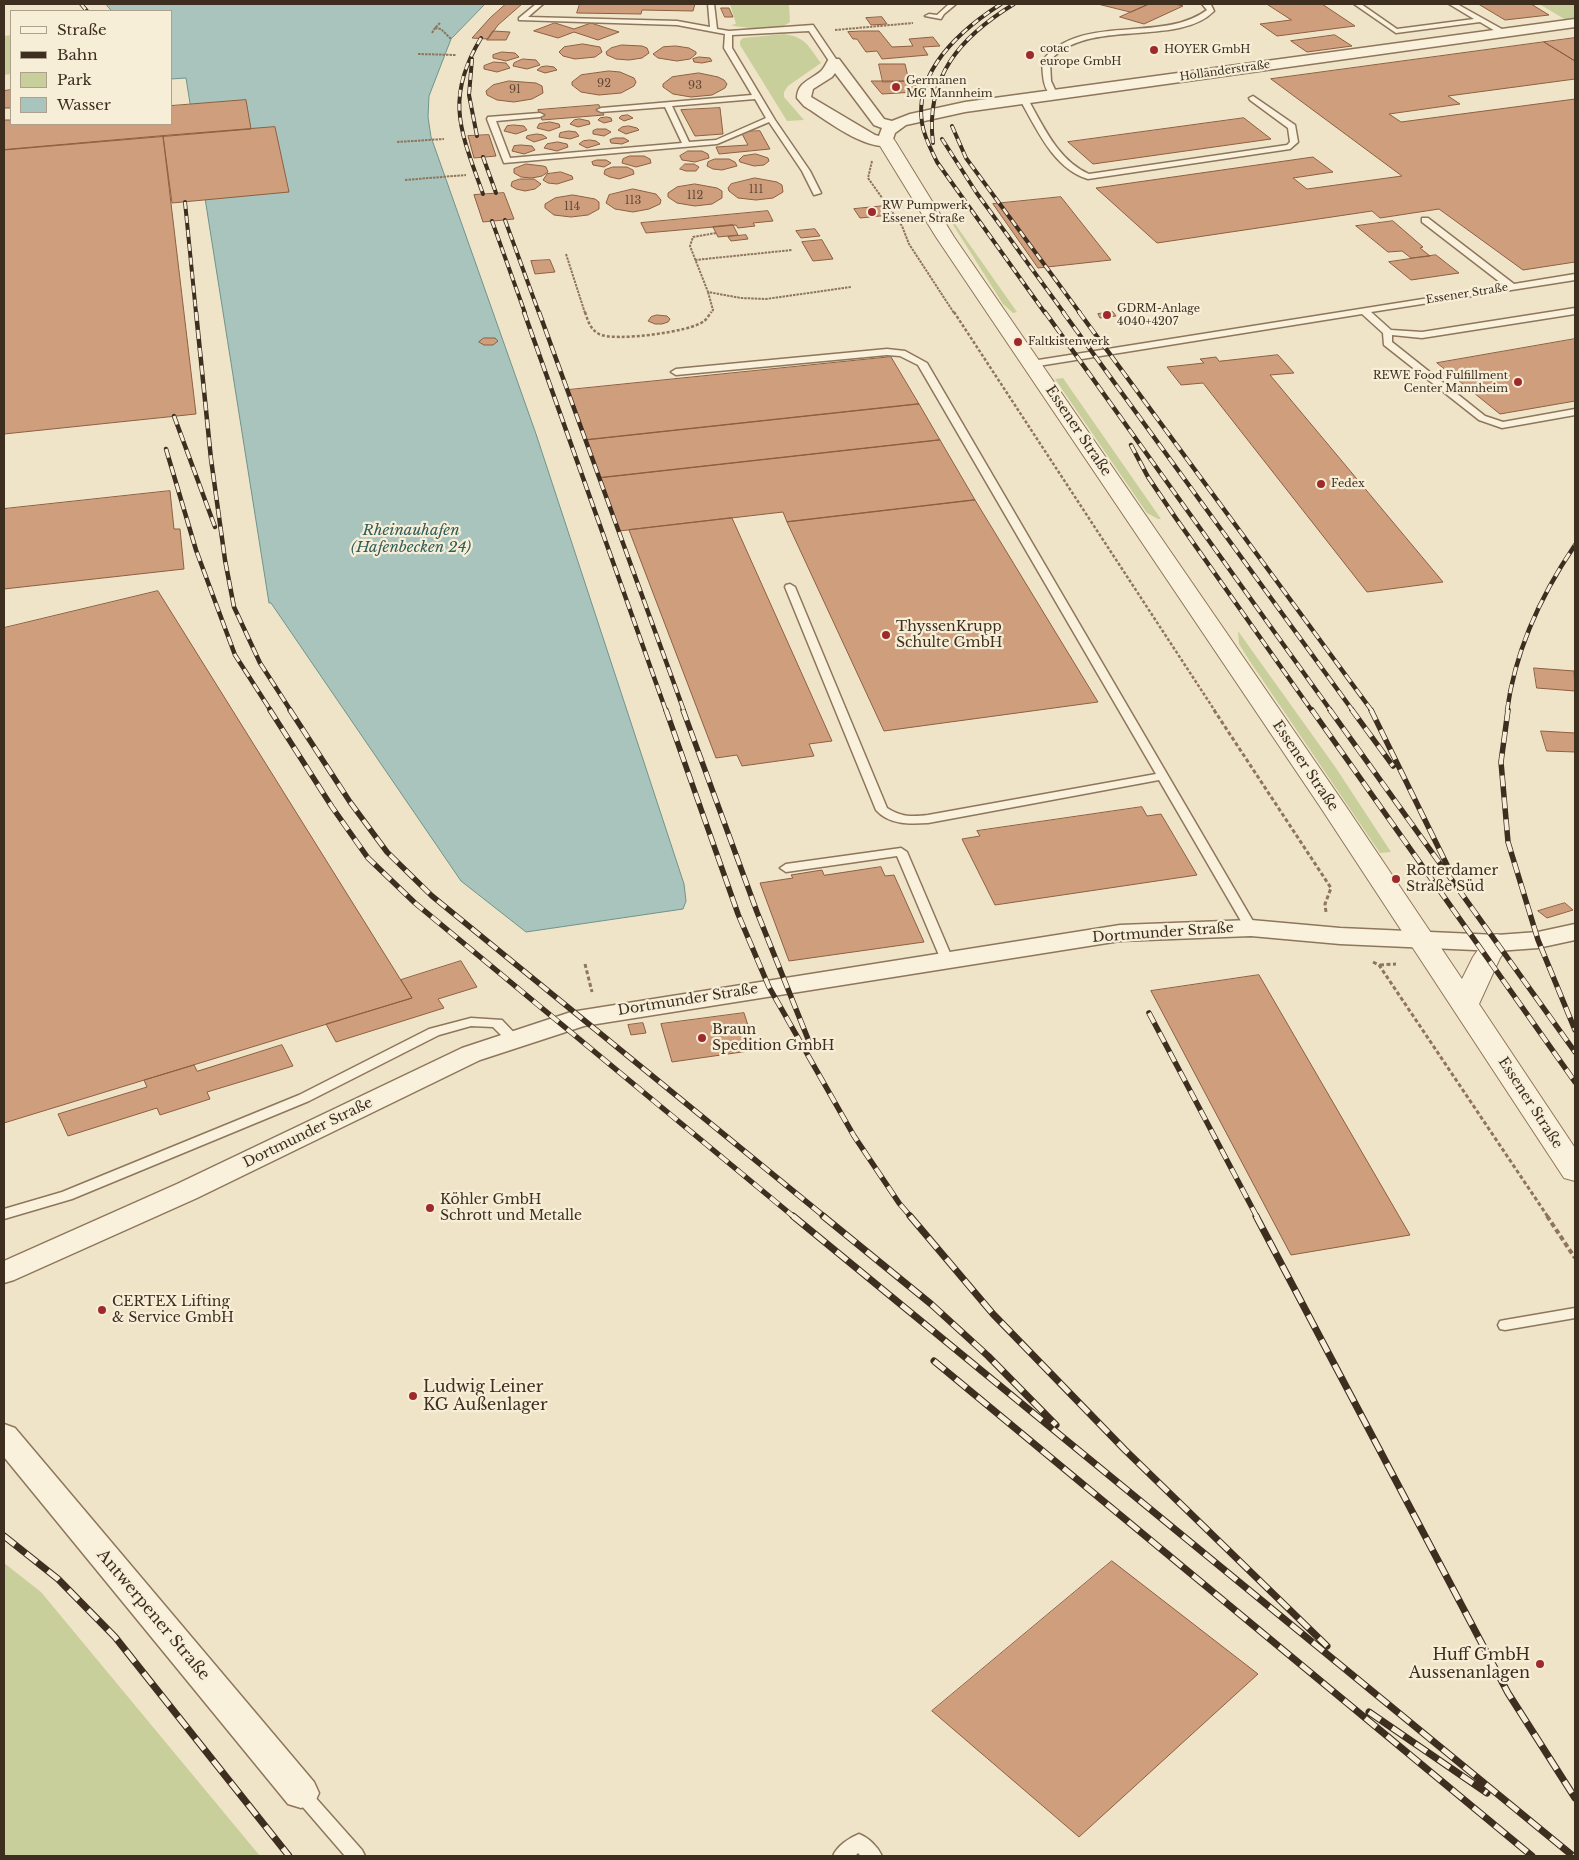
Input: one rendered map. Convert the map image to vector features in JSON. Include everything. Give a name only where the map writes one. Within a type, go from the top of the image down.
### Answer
[{"type":"street","name":"Holländerstraße","points":[[890,141],[901,122],[932,113],[1023,98],[1575,24]]},
{"type":"street","name":"Essener Straße","points":[[834,62],[879,122],[945,237],[1465,1003],[1575,1171]]},
{"type":"street","points":[[834,62],[827,74],[808,86],[804,92],[804,98],[809,103],[870,138],[890,141]]},
{"type":"street","points":[[804,92],[834,87],[856,90]]},
{"type":"street","name":"Dortmunder Straße","points":[[4,1273],[187,1191],[471,1054],[566,1022],[598,1014],[1120,933],[1251,928],[1340,936],[1497,943],[1538,940],[1575,932]]},
{"type":"street","points":[[1465,1003],[1487,957],[1497,943]]},
{"type":"street","name":"Antwerpener Straße","points":[[4,1436],[301,1793]]},
{"type":"lane","points":[[540,4],[521,19],[677,22],[729,33],[810,28],[834,62]]},
{"type":"lane","points":[[711,4],[714,31]]},
{"type":"lane","points":[[931,17],[939,18],[941,12],[953,4]]},
{"type":"lane","points":[[1053,94],[1047,81],[1046,61],[1056,50],[1073,42],[1096,37],[1184,24],[1205,17],[1211,11],[1209,6],[1205,4]]},
{"type":"lane","points":[[1357,4],[1396,31],[1481,20]]},
{"type":"lane","points":[[1452,4],[1505,33]]},
{"type":"lane","points":[[729,33],[727,47],[770,119],[806,171],[817,193]]},
{"type":"lane","points":[[601,110],[756,97]]},
{"type":"lane","points":[[1023,98],[1059,156],[1080,175],[1088,177],[1290,147],[1294,142],[1292,127],[1253,98]]},
{"type":"lane","points":[[667,104],[687,145]]},
{"type":"lane","points":[[540,115],[491,119],[507,160],[717,142],[770,119]]},
{"type":"lane","points":[[1425,220],[1512,287]]},
{"type":"lane","name":"Essener Straße","points":[[1032,364],[1575,277]]},
{"type":"lane","points":[[1364,311],[1388,332],[1422,335],[1575,311]]},
{"type":"lane","points":[[1388,332],[1388,343],[1482,418],[1502,425],[1575,412]]},
{"type":"lane","points":[[676,372],[887,352],[902,353],[922,363],[1251,928]]},
{"type":"lane","points":[[790,587],[882,810],[893,818],[909,821],[928,819],[1164,776]]},
{"type":"lane","points":[[786,868],[901,852],[947,960]]},
{"type":"lane","points":[[4,1214],[68,1196],[304,1098],[434,1032],[471,1022],[497,1023],[514,1039]]},
{"type":"lane","points":[[1505,1325],[1575,1312]]},
{"type":"lane","points":[[301,1793],[356,1856]]},
{"type":"lane","points":[[842,1856],[859,1842],[873,1856]]},
{"type":"path","points":[[845,31],[854,28],[926,22],[931,17]]},
{"type":"path","points":[[432,33],[440,23]]},
{"type":"path","points":[[435,28],[441,29],[451,39]]},
{"type":"path","points":[[418,54],[456,55]]},
{"type":"path","points":[[397,142],[444,139]]},
{"type":"path","points":[[890,141],[873,157],[868,178],[902,226],[909,244],[1332,888],[1325,904],[1327,918],[1350,949],[1379,965],[1575,1258]]},
{"type":"path","points":[[405,180],[466,175]]},
{"type":"path","points":[[566,254],[589,326],[600,335],[628,337],[685,330],[704,322],[713,310],[690,246],[693,237],[716,233]]},
{"type":"path","points":[[695,260],[792,250]]},
{"type":"path","points":[[708,292],[730,297],[773,299],[833,288],[851,287]]},
{"type":"path","points":[[585,964],[598,1014]]},
{"type":"green space","points":[[730,4],[789,4],[790,22],[771,28],[734,26],[731,25],[736,24]]},
{"type":"green space","points":[[1539,4],[1575,4],[1575,18],[1566,20]]},
{"type":"green space","points":[[784,34],[797,37],[806,43],[821,63],[788,86],[784,92],[784,97],[804,120],[787,121],[740,45],[740,41],[743,38]]},
{"type":"green space","points":[[10,35],[10,74],[4,75],[4,36]]},
{"type":"green space","points":[[950,220],[953,221],[1017,312],[1013,313],[1003,304]]},
{"type":"green space","points":[[1063,378],[1161,519],[1147,513],[1055,379]]},
{"type":"green space","points":[[1238,631],[1336,768],[1391,852],[1380,853],[1249,660],[1239,644]]},
{"type":"green space","points":[[4,1563],[41,1592],[260,1856],[4,1856]]},
{"type":"water","name":"Rheinauhafen (Hafenbecken 24)","points":[[106,4],[485,4],[451,39],[429,96],[428,117],[431,137],[536,434],[684,884],[686,901],[683,909],[526,932],[461,881],[271,603],[269,603],[186,78],[172,79],[172,10],[111,10]]},
{"type":"building","points":[[506,4],[522,4],[498,25],[488,39],[472,38],[490,18]]},
{"type":"building","points":[[580,4],[695,4],[693,11],[642,10],[641,14],[577,13]]},
{"type":"building","points":[[1098,4],[1149,4],[1131,12]]},
{"type":"building","points":[[1149,4],[1175,4],[1183,6],[1144,24],[1120,17]]},
{"type":"building","points":[[1267,4],[1322,4],[1355,26],[1277,36],[1260,24],[1291,20]]},
{"type":"building","points":[[1531,4],[1549,15],[1505,20],[1480,5]]},
{"type":"building","points":[[721,8],[729,8],[733,17],[725,17]]},
{"type":"building","points":[[882,17],[887,24],[871,25],[866,18]]},
{"type":"building","points":[[555,23],[574,29],[591,23],[619,32],[598,40],[574,32],[558,38],[534,31]]},
{"type":"building","points":[[493,31],[510,32],[506,40],[487,40]]},
{"type":"building","points":[[879,31],[892,47],[913,46],[909,39],[933,37],[940,46],[923,47],[928,55],[882,59],[877,51],[866,52],[857,39],[853,39],[848,32]]},
{"type":"building","points":[[1335,35],[1352,46],[1307,52],[1291,41]]},
{"type":"building","points":[[1575,38],[1575,61],[1544,42]]},
{"type":"building","points":[[1544,42],[1575,61],[1575,79],[1448,96],[1460,104],[1389,114],[1401,122],[1575,99],[1575,262],[1523,270],[1439,209],[1380,218],[1372,211],[1157,243],[1096,188],[1313,157],[1333,172],[1293,178],[1307,189],[1402,176],[1271,79]]},
{"type":"building","points":[[583,44],[600,47],[602,52],[595,57],[575,59],[563,56],[559,52],[564,47]]},
{"type":"building","points":[[622,45],[642,46],[647,48],[649,53],[642,58],[629,60],[616,59],[607,55],[606,52],[611,48]]},
{"type":"building","points":[[663,47],[689,48],[696,52],[696,54],[690,59],[677,61],[658,58],[653,54]]},
{"type":"building","points":[[502,52],[515,53],[519,57],[506,61],[493,58],[493,55]]},
{"type":"building","points":[[699,57],[710,58],[712,61],[694,62],[693,59]]},
{"type":"building","points":[[523,59],[536,60],[540,65],[527,69],[513,66],[514,63]]},
{"type":"building","points":[[494,62],[506,63],[510,68],[497,72],[484,69],[484,66]]},
{"type":"building","points":[[879,64],[905,64],[909,81],[883,82]]},
{"type":"building","points":[[541,67],[554,67],[557,70],[545,73],[537,70]]},
{"type":"building","points":[[609,71],[620,72],[634,78],[636,82],[634,86],[621,93],[599,95],[581,92],[572,85],[572,82],[581,75]]},
{"type":"building","points":[[699,73],[718,77],[727,84],[725,88],[712,95],[691,97],[673,94],[663,87],[663,84],[672,77]]},
{"type":"building","name":"Germanen MC Mannheim","points":[[909,78],[916,78],[915,92],[882,94],[871,81],[909,81]]},
{"type":"building","points":[[509,81],[536,83],[542,86],[543,93],[532,99],[514,102],[497,100],[487,95],[486,91],[493,85]]},
{"type":"building","points":[[10,90],[10,108],[4,108],[4,91]]},
{"type":"building","points":[[246,100],[251,129],[4,150],[4,120],[10,120],[10,125],[172,125],[172,106]]},
{"type":"building","points":[[599,105],[604,115],[542,120],[538,110]]},
{"type":"building","points":[[720,108],[723,134],[695,136],[681,110]]},
{"type":"building","points":[[628,115],[633,118],[624,121],[619,118],[621,116]]},
{"type":"building","points":[[600,118],[611,118],[612,121],[604,123],[598,120]]},
{"type":"building","points":[[1244,118],[1271,139],[1093,164],[1068,142]]},
{"type":"building","points":[[574,120],[589,121],[590,124],[578,127],[570,124]]},
{"type":"building","points":[[550,122],[559,124],[560,127],[549,131],[537,128],[539,124]]},
{"type":"building","points":[[507,126],[524,126],[527,130],[516,134],[504,131]]},
{"type":"building","points":[[629,126],[639,130],[626,134],[618,130],[622,127]]},
{"type":"building","points":[[275,127],[289,192],[172,203],[163,136]]},
{"type":"building","points":[[606,129],[611,132],[604,136],[593,134],[593,131]]},
{"type":"building","points":[[760,131],[770,149],[719,154],[716,147],[748,145],[741,132]]},
{"type":"building","points":[[576,132],[579,136],[570,139],[559,137],[560,133]]},
{"type":"building","points":[[537,134],[547,138],[534,142],[526,138],[527,136]]},
{"type":"building","points":[[489,135],[496,156],[474,158],[468,136]]},
{"type":"building","points":[[163,136],[196,414],[4,434],[4,150]]},
{"type":"building","points":[[624,138],[629,141],[622,144],[611,143],[610,140]]},
{"type":"building","points":[[590,140],[600,144],[587,148],[579,144],[583,141]]},
{"type":"building","points":[[558,142],[567,144],[568,147],[557,151],[544,148],[547,144]]},
{"type":"building","points":[[514,146],[532,146],[535,150],[524,154],[512,151]]},
{"type":"building","points":[[688,151],[702,151],[708,154],[709,158],[695,162],[682,160],[680,156]]},
{"type":"building","points":[[756,154],[768,158],[769,161],[764,165],[754,166],[739,160],[743,156]]},
{"type":"building","points":[[630,156],[644,156],[650,159],[651,163],[636,167],[622,163],[623,159]]},
{"type":"building","points":[[715,159],[729,159],[735,162],[737,166],[722,170],[707,166],[708,162]]},
{"type":"building","points":[[606,160],[611,163],[604,167],[593,165],[592,162]]},
{"type":"building","points":[[526,164],[546,167],[548,172],[542,176],[532,178],[521,177],[514,173],[514,169]]},
{"type":"building","points":[[685,164],[694,164],[699,167],[696,171],[680,169]]},
{"type":"building","points":[[613,167],[627,167],[633,170],[634,174],[619,179],[604,174],[605,170]]},
{"type":"building","points":[[561,172],[572,176],[573,179],[557,184],[548,183],[543,180],[547,174]]},
{"type":"building","points":[[755,178],[777,182],[782,185],[783,192],[773,198],[756,200],[738,198],[729,191],[728,188],[731,184]]},
{"type":"building","points":[[520,179],[534,179],[541,184],[535,189],[525,191],[511,186],[512,182]]},
{"type":"building","points":[[695,184],[717,188],[722,191],[722,198],[712,204],[695,206],[677,203],[668,197],[668,193],[677,187]]},
{"type":"building","points":[[633,189],[656,194],[661,200],[660,204],[649,209],[633,212],[615,209],[606,203],[609,195]]},
{"type":"building","points":[[504,193],[514,219],[483,222],[474,195]]},
{"type":"building","points":[[573,195],[595,199],[599,202],[599,209],[588,215],[571,217],[554,215],[545,208],[545,204],[555,198]]},
{"type":"building","points":[[1061,197],[1111,260],[1038,268],[993,204]]},
{"type":"building","name":"RW Pumpwerk Essener Straße","points":[[884,206],[890,215],[860,218],[854,209]]},
{"type":"building","points":[[768,211],[773,221],[753,223],[755,226],[738,228],[736,225],[646,233],[641,223]]},
{"type":"building","points":[[1393,221],[1423,247],[1420,248],[1430,256],[1411,258],[1402,251],[1388,252],[1356,226]]},
{"type":"building","points":[[733,225],[738,235],[718,237],[713,227]]},
{"type":"building","points":[[815,229],[820,236],[801,238],[796,231]]},
{"type":"building","points":[[746,235],[748,239],[731,241],[728,237]]},
{"type":"building","points":[[822,240],[833,259],[813,261],[802,242]]},
{"type":"building","points":[[1436,255],[1459,273],[1411,280],[1389,262]]},
{"type":"building","points":[[550,260],[555,272],[535,274],[531,261]]},
{"type":"building","name":"GDRM-Anlage 4040+4207","points":[[1113,312],[1116,316],[1100,318],[1098,314]]},
{"type":"building","points":[[657,315],[667,316],[670,319],[662,324],[648,321],[651,317]]},
{"type":"building","points":[[484,338],[495,338],[498,341],[493,345],[484,345],[479,342]]},
{"type":"building","name":"REWE Food Fulfillment Center Mannheim","points":[[1575,339],[1575,401],[1500,414],[1437,363]]},
{"type":"building","name":"Fedex","points":[[1278,355],[1294,373],[1270,375],[1443,582],[1367,592],[1203,383],[1181,385],[1167,367],[1204,363],[1200,359],[1216,357],[1219,361]]},
{"type":"building","points":[[891,357],[919,404],[586,440],[568,390]]},
{"type":"building","points":[[919,404],[940,440],[599,478],[586,440]]},
{"type":"building","points":[[940,440],[975,500],[787,522],[783,512],[619,531],[599,478]]},
{"type":"building","points":[[170,491],[174,529],[180,529],[184,569],[4,589],[4,509]]},
{"type":"building","points":[[975,500],[1098,702],[884,731],[787,522]]},
{"type":"building","points":[[732,518],[832,741],[809,744],[814,756],[742,766],[737,755],[716,758],[629,530]]},
{"type":"building","points":[[158,591],[412,998],[4,1123],[4,628]]},
{"type":"building","points":[[1534,668],[1574,671],[1575,691],[1537,688]]},
{"type":"building","points":[[1541,731],[1575,733],[1575,752],[1547,751]]},
{"type":"building","points":[[1142,807],[1147,816],[1161,814],[1197,875],[995,905],[962,839],[980,836],[977,831]]},
{"type":"building","points":[[881,867],[885,876],[894,875],[924,942],[789,961],[760,883],[793,878],[791,875],[822,870],[824,875]]},
{"type":"building","points":[[1565,903],[1573,910],[1547,918],[1538,911]]},
{"type":"building","points":[[461,961],[477,987],[438,999],[444,1008],[336,1042],[326,1024],[412,998],[401,980]]},
{"type":"building","points":[[1259,975],[1410,1235],[1291,1255],[1151,991]]},
{"type":"building","points":[[744,1013],[756,1050],[672,1062],[661,1024]]},
{"type":"building","points":[[643,1023],[646,1033],[631,1035],[628,1025]]},
{"type":"building","points":[[282,1045],[293,1066],[207,1092],[210,1099],[160,1115],[157,1108],[68,1136],[58,1114],[147,1087],[144,1080],[194,1065],[197,1071]]},
{"type":"building","points":[[1112,1561],[1258,1674],[1079,1837],[932,1711]]},
{"type":"railway","points":[[81,4],[86,10]]},
{"type":"railway","points":[[1001,4],[986,14],[957,39],[933,69],[925,86],[921,104],[922,123],[926,138],[937,162],[1045,313]]},
{"type":"railway","points":[[933,143],[932,119],[935,98],[941,79],[950,61],[977,30],[1014,4]]},
{"type":"railway","points":[[481,38],[463,79],[460,116],[468,152],[483,194]]},
{"type":"railway","points":[[472,59],[469,95],[477,136]]},
{"type":"railway","points":[[952,126],[966,158],[1080,313]]},
{"type":"railway","points":[[942,139],[976,192],[1064,313]]},
{"type":"railway","points":[[483,157],[496,193]]},
{"type":"railway","points":[[185,202],[196,313]]},
{"type":"railway","points":[[505,220],[539,313]]},
{"type":"railway","points":[[492,221],[525,313]]},
{"type":"railway","points":[[196,312],[211,459],[225,560],[234,607],[260,663],[291,711]]},
{"type":"railway","points":[[524,312],[666,711]]},
{"type":"railway","points":[[539,312],[684,711]]},
{"type":"railway","points":[[1045,312],[1331,711]]},
{"type":"railway","points":[[1063,312],[1353,711]]},
{"type":"railway","points":[[1079,312],[1372,711]]},
{"type":"railway","points":[[174,416],[215,527]]},
{"type":"railway","points":[[1131,445],[1148,477],[1175,517],[1312,711]]},
{"type":"railway","points":[[166,449],[196,550],[235,655],[271,711]]},
{"type":"railway","points":[[1507,711],[1516,667],[1531,624],[1551,584],[1575,545]]},
{"type":"railway","points":[[270,710],[332,807],[368,858],[415,903],[794,1217]]},
{"type":"railway","points":[[290,710],[350,802],[387,852],[432,896],[825,1217]]},
{"type":"railway","points":[[666,710],[738,914],[769,987],[854,1136],[899,1203],[911,1217]]},
{"type":"railway","points":[[683,710],[757,912],[812,1049]]},
{"type":"railway","points":[[1312,710],[1575,1082]]},
{"type":"railway","points":[[1330,710],[1575,1052]]},
{"type":"railway","points":[[1352,710],[1393,766]]},
{"type":"railway","points":[[1371,710],[1447,865]]},
{"type":"railway","points":[[1508,710],[1501,762],[1508,842],[1538,940],[1575,1030]]},
{"type":"railway","points":[[1149,1013],[1257,1217]]},
{"type":"railway","points":[[793,1216],[1573,1856]]},
{"type":"railway","points":[[823,1216],[931,1304],[988,1356],[1056,1425]]},
{"type":"railway","points":[[910,1216],[993,1314],[1125,1450],[1327,1646]]},
{"type":"railway","points":[[1256,1216],[1508,1693],[1575,1798]]},
{"type":"railway","points":[[934,1361],[1532,1856]]},
{"type":"railway","points":[[4,1536],[58,1579],[115,1637],[289,1856]]},
{"type":"railway","points":[[1369,1712],[1487,1793]]},
{"type":"place","name":"HOYER GmbH","points":[[1154,50]]},
{"type":"place","name":"cotac europe GmbH","points":[[1030,55]]},
{"type":"place","name":"Germanen MC Mannheim","points":[[896,87]]},
{"type":"place","name":"RW Pumpwerk Essener Straße","points":[[872,212]]},
{"type":"place","name":"GDRM-Anlage 4040+4207","points":[[1107,315]]},
{"type":"place","name":"Faltkistenwerk","points":[[1018,342]]},
{"type":"place","name":"REWE Food Fulfillment Center Mannheim","points":[[1518,382]]},
{"type":"place","name":"Fedex","points":[[1321,484]]},
{"type":"place","name":"ThyssenKrupp Schulte GmbH","points":[[886,635]]},
{"type":"place","name":"Rotterdamer Straße Süd","points":[[1396,879]]},
{"type":"place","name":"Braun Spedition GmbH","points":[[702,1038]]},
{"type":"place","name":"Köhler GmbH Schrott und Metalle","points":[[430,1208]]},
{"type":"place","name":"CERTEX Lifting & Service GmbH","points":[[102,1310]]},
{"type":"place","name":"Ludwig Leiner KG Außenlager","points":[[413,1396]]},
{"type":"place","name":"Huff GmbH Aussenanlagen","points":[[1540,1664]]}]
